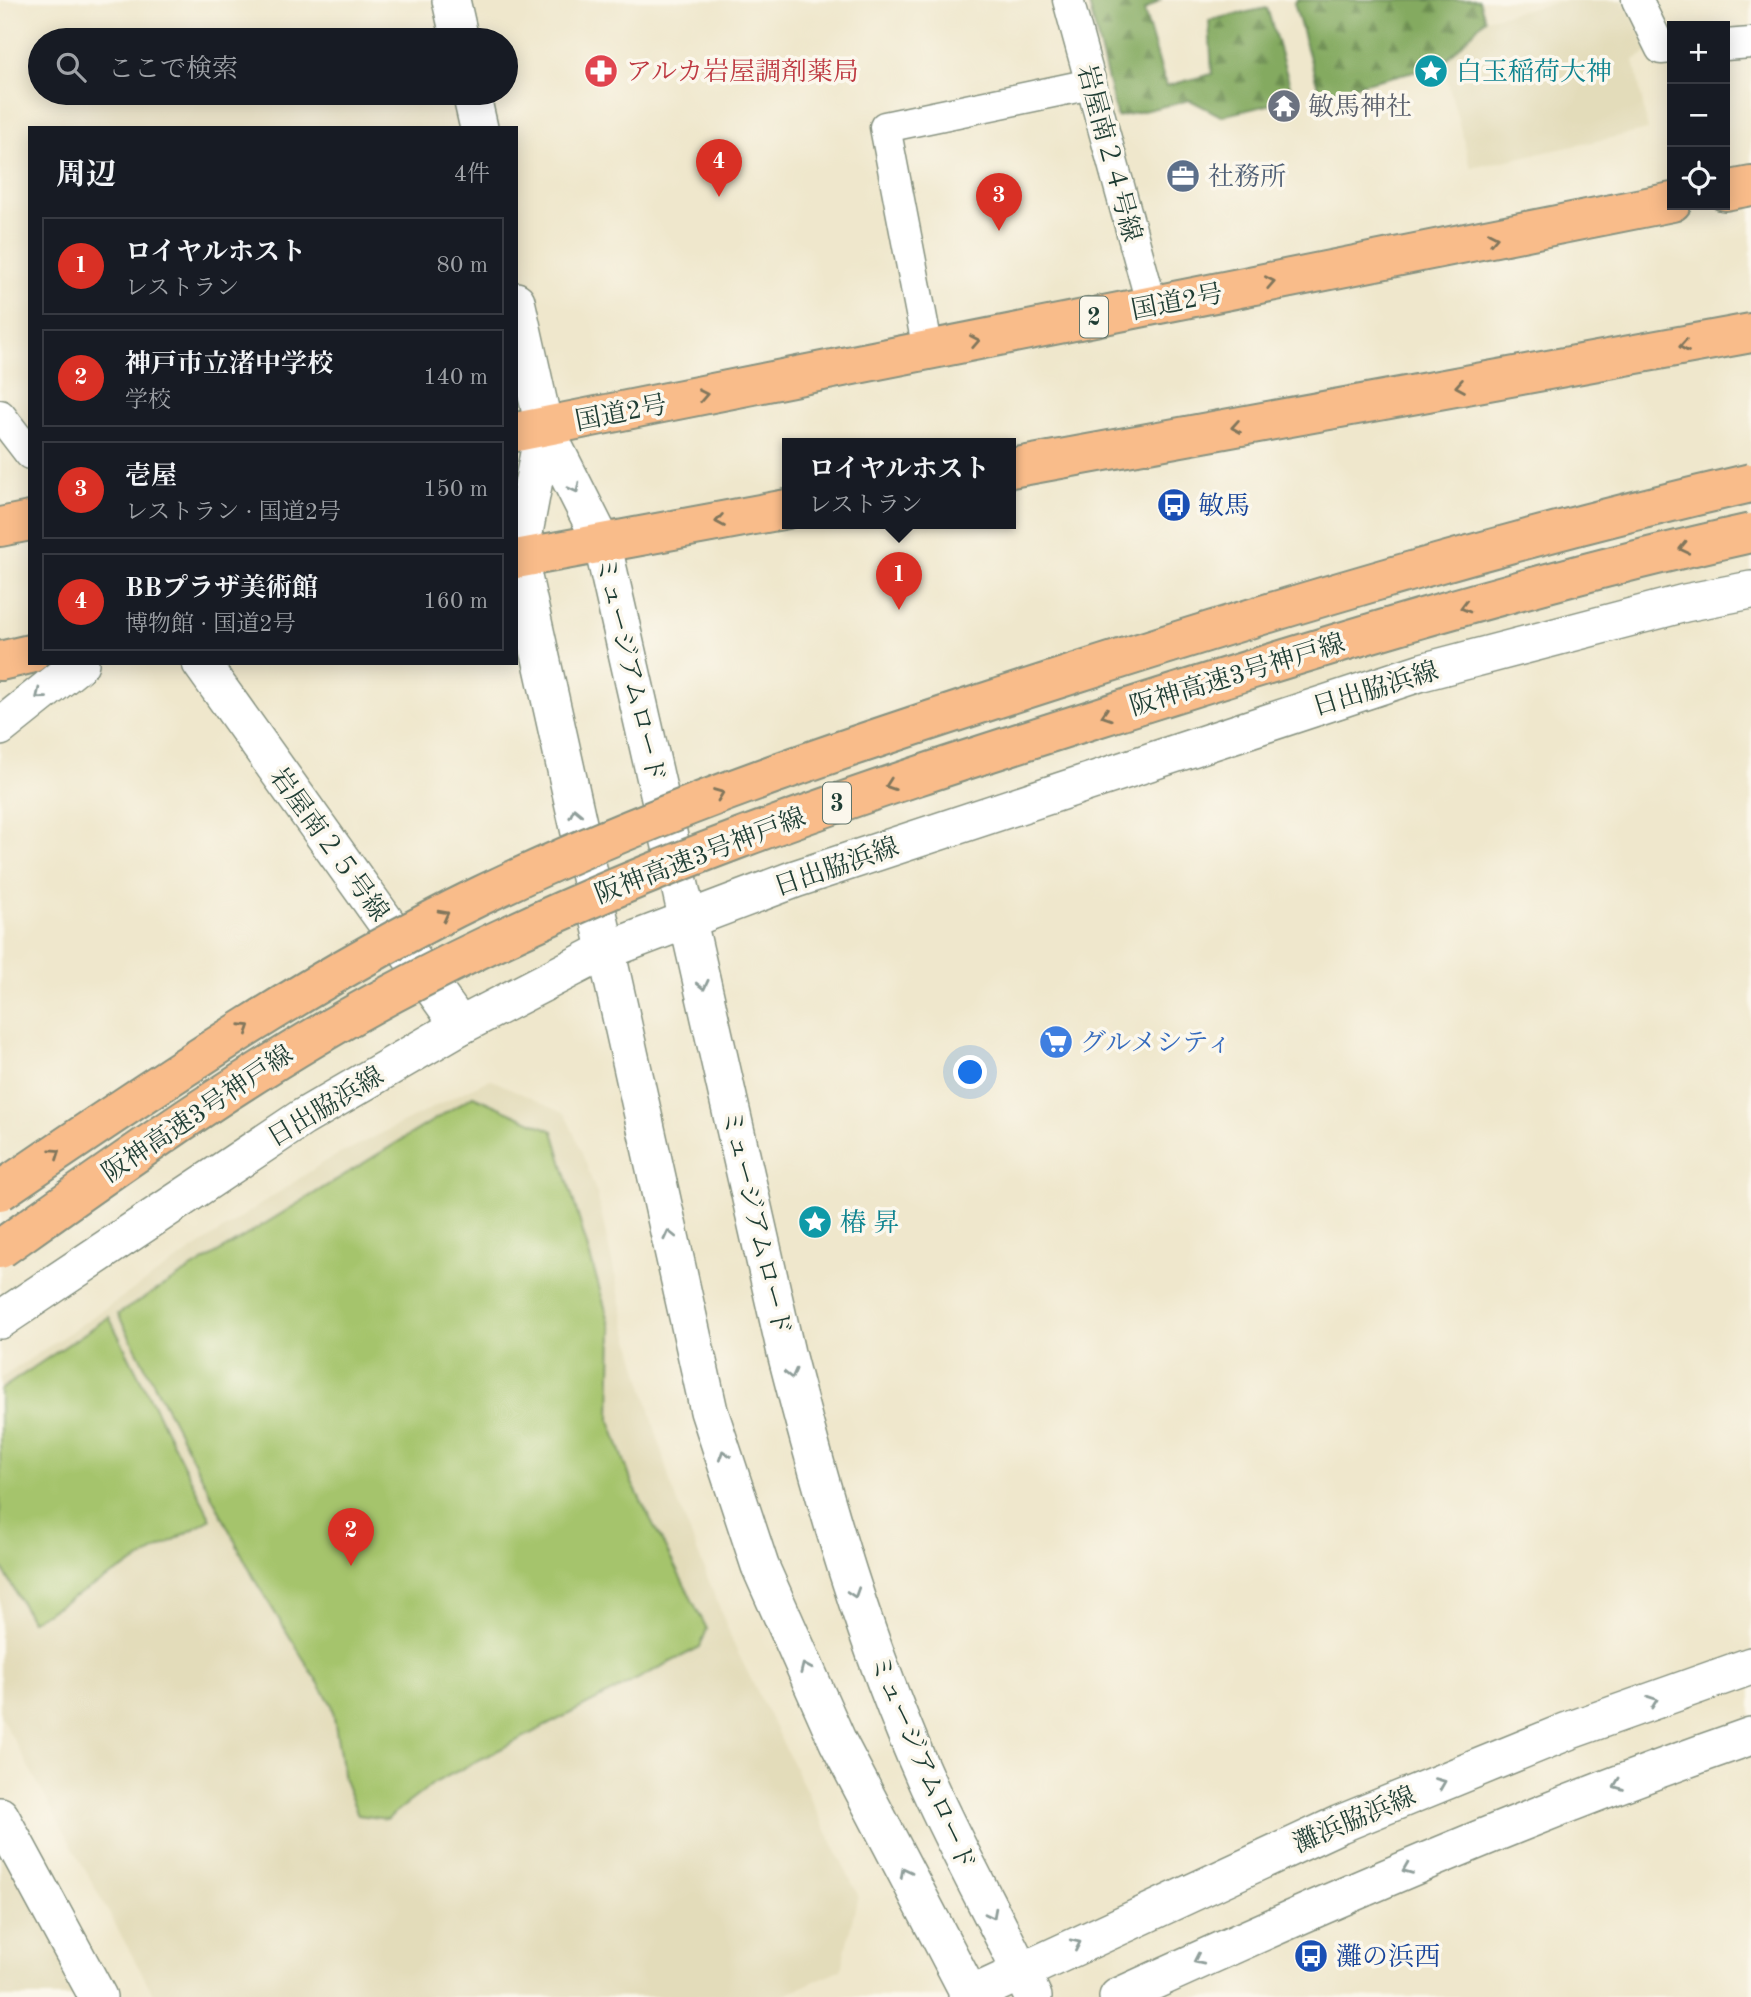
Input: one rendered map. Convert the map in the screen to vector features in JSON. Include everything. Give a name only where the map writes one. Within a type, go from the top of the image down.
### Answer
[{"type":"highway","points":[[1730,190],[1751,186]]},
{"type":"highway","name":"国道2号","points":[[530,430],[1667,203]]},
{"type":"highway","points":[[1016,467],[1751,334]]},
{"type":"highway","name":"阪神高速3号神戸線","points":[[0,1191],[275,1009],[371,953],[479,897],[618,834],[769,774],[909,726],[1263,613],[1609,516],[1751,483]]},
{"type":"highway","points":[[518,559],[782,510]]},
{"type":"highway","points":[[0,527],[28,521]]},
{"type":"highway","name":"阪神高速3号神戸線","points":[[0,1249],[167,1130],[298,1046],[504,936],[640,875],[790,818],[930,771],[1332,643],[1653,555],[1751,533]]},
{"type":"highway","points":[[0,661],[28,654]]},
{"type":"street","points":[[451,0],[457,28]]},
{"type":"street","name":"岩屋南２４号線","points":[[1068,0],[1152,306]]},
{"type":"street","points":[[1637,0],[1661,49],[1667,48]]},
{"type":"street","points":[[1730,45],[1751,43]]},
{"type":"street","points":[[928,350],[885,127],[1091,84]]},
{"type":"street","points":[[474,105],[479,126]]},
{"type":"street","name":"ミュージアムロード","points":[[518,319],[530,430],[518,549]]},
{"type":"street","points":[[0,415],[28,451]]},
{"type":"street","name":"ミュージアムロード","points":[[530,430],[602,542],[786,1353],[818,1479],[862,1617],[928,1787],[1027,1983]]},
{"type":"street","name":"ミュージアムロード","points":[[518,563],[709,1411],[760,1566],[838,1742],[970,1996]]},
{"type":"street","name":"日出脇浜線","points":[[0,1320],[302,1118],[460,1026],[605,951],[688,918],[1100,776],[1422,672],[1685,603],[1751,590]]},
{"type":"street","points":[[0,727],[78,665]]},
{"type":"street","name":"岩屋南２５号線","points":[[202,665],[460,1026]]},
{"type":"street","name":"灘浜脇浜線","points":[[970,1996],[1027,1983],[1340,1824],[1568,1731],[1751,1666]]},
{"type":"street","points":[[1118,1997],[1337,1898],[1671,1764],[1751,1736]]},
{"type":"street","points":[[0,1816],[98,1997]]},
{"type":"shaded area","points":[[1568,0],[1622,0],[1650,51],[1634,60],[1648,130],[1471,168],[1443,64],[1485,19]]},
{"type":"shaded area","points":[[490,1079],[565,1114],[577,1140],[597,1194],[626,1325],[671,1485],[735,1647],[858,1895],[841,1969],[780,1997],[155,1997],[0,1715],[0,1379],[324,1162]]},
{"type":"shaded area","points":[[0,1816],[98,1997],[0,1997]]},
{"type":"green space","points":[[1088,0],[1160,0],[1144,11],[1166,86],[1212,74],[1209,20],[1267,8],[1294,99],[1221,116],[1190,100],[1117,117]]},
{"type":"green space","points":[[1298,0],[1479,0],[1485,19],[1443,64],[1320,94],[1294,3]]},
{"type":"green space","points":[[473,1096],[553,1131],[612,1331],[610,1420],[632,1483],[707,1629],[700,1647],[434,1783],[387,1819],[358,1815],[344,1780],[332,1705],[256,1582],[118,1314]]},
{"type":"green space","points":[[109,1317],[211,1519],[31,1621],[0,1563],[0,1390]]},
{"type":"place","name":"アルカ岩屋調剤薬局","points":[[601,71]]},
{"type":"place","name":"白玉稲荷大神","points":[[1431,71]]},
{"type":"place","name":"敏馬神社","points":[[1284,106]]},
{"type":"place","name":"社務所","points":[[1183,176]]},
{"type":"place","name":"BBプラザ美術館","points":[[719,197]]},
{"type":"place","name":"壱屋","points":[[999,231]]},
{"type":"place","name":"敏馬","points":[[1174,505]]},
{"type":"place","name":"ロイヤルホスト","points":[[899,610]]},
{"type":"place","name":"グルメシティ","points":[[1056,1042]]},
{"type":"place","name":"椿 昇","points":[[815,1222]]},
{"type":"place","name":"神戸市立渚中学校","points":[[351,1566]]},
{"type":"place","name":"灘の浜西","points":[[1311,1956]]}]
